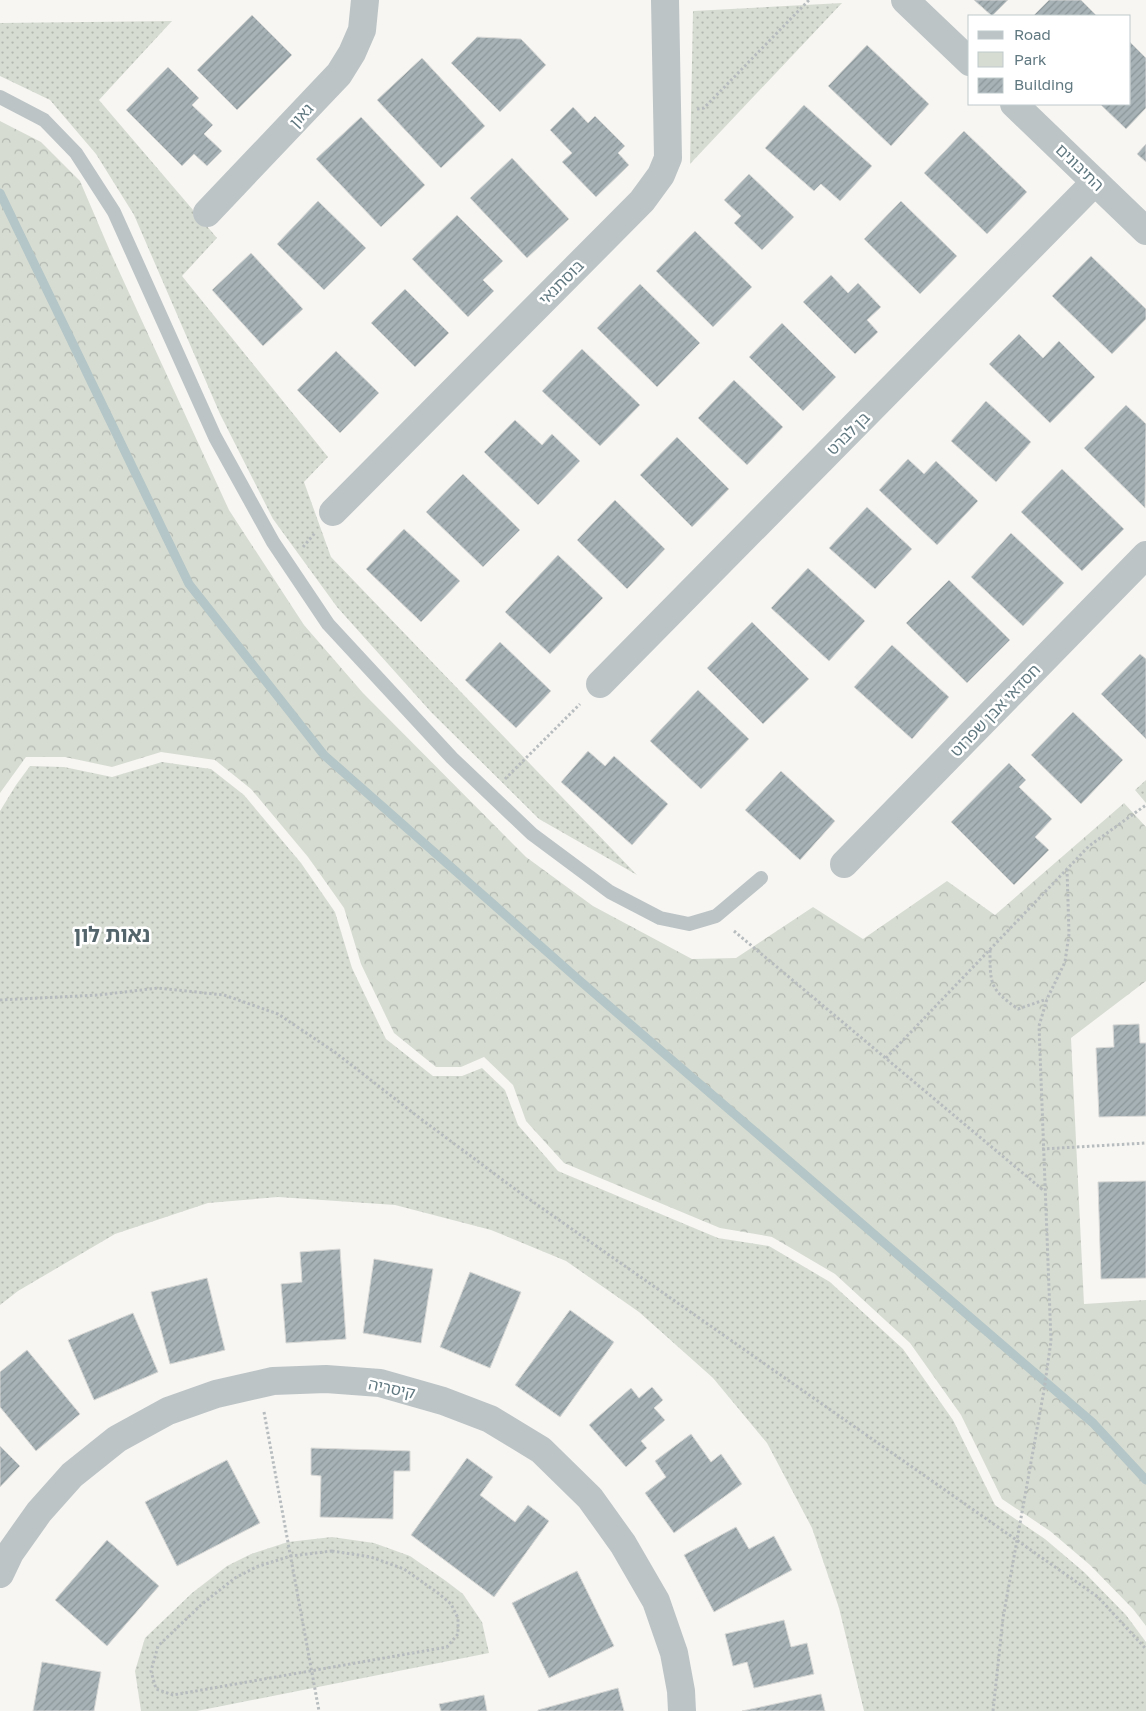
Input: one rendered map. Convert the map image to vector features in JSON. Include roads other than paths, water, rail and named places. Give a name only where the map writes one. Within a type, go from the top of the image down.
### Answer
[{"type":"street","name":"גאון","points":[[207,213],[339,74],[352,53],[362,30],[364,0]]},
{"type":"street","name":"בוסתנאי","points":[[333,512],[642,201],[661,175],[668,158],[664,0]]},
{"type":"street","points":[[905,0],[968,60]]},
{"type":"street","name":"התיבונים","points":[[1015,105],[1146,231]]},
{"type":"street","name":"בן לברט","points":[[600,684],[1095,182]]},
{"type":"street","name":"חסדאי אבן שפרוט","points":[[844,864],[1146,555]]},
{"type":"street","name":"קיסריה","points":[[0,1574],[10,1553],[39,1512],[72,1475],[117,1439],[168,1411],[216,1394],[273,1381],[326,1379],[380,1382],[443,1400],[490,1419],[541,1450],[590,1498],[623,1544],[656,1601],[674,1653],[681,1691],[682,1711]]},
{"type":"lane","points":[[0,97],[44,120],[76,153],[114,212],[215,437],[274,542],[328,624],[452,758],[532,834],[610,892],[660,918],[689,924],[716,916],[760,878]]},
{"type":"waterway","points":[[0,193],[189,584],[324,755],[579,980],[1093,1423],[1146,1480]]},
{"type":"district","name":"נאות לון","points":[[112,935]]}]
